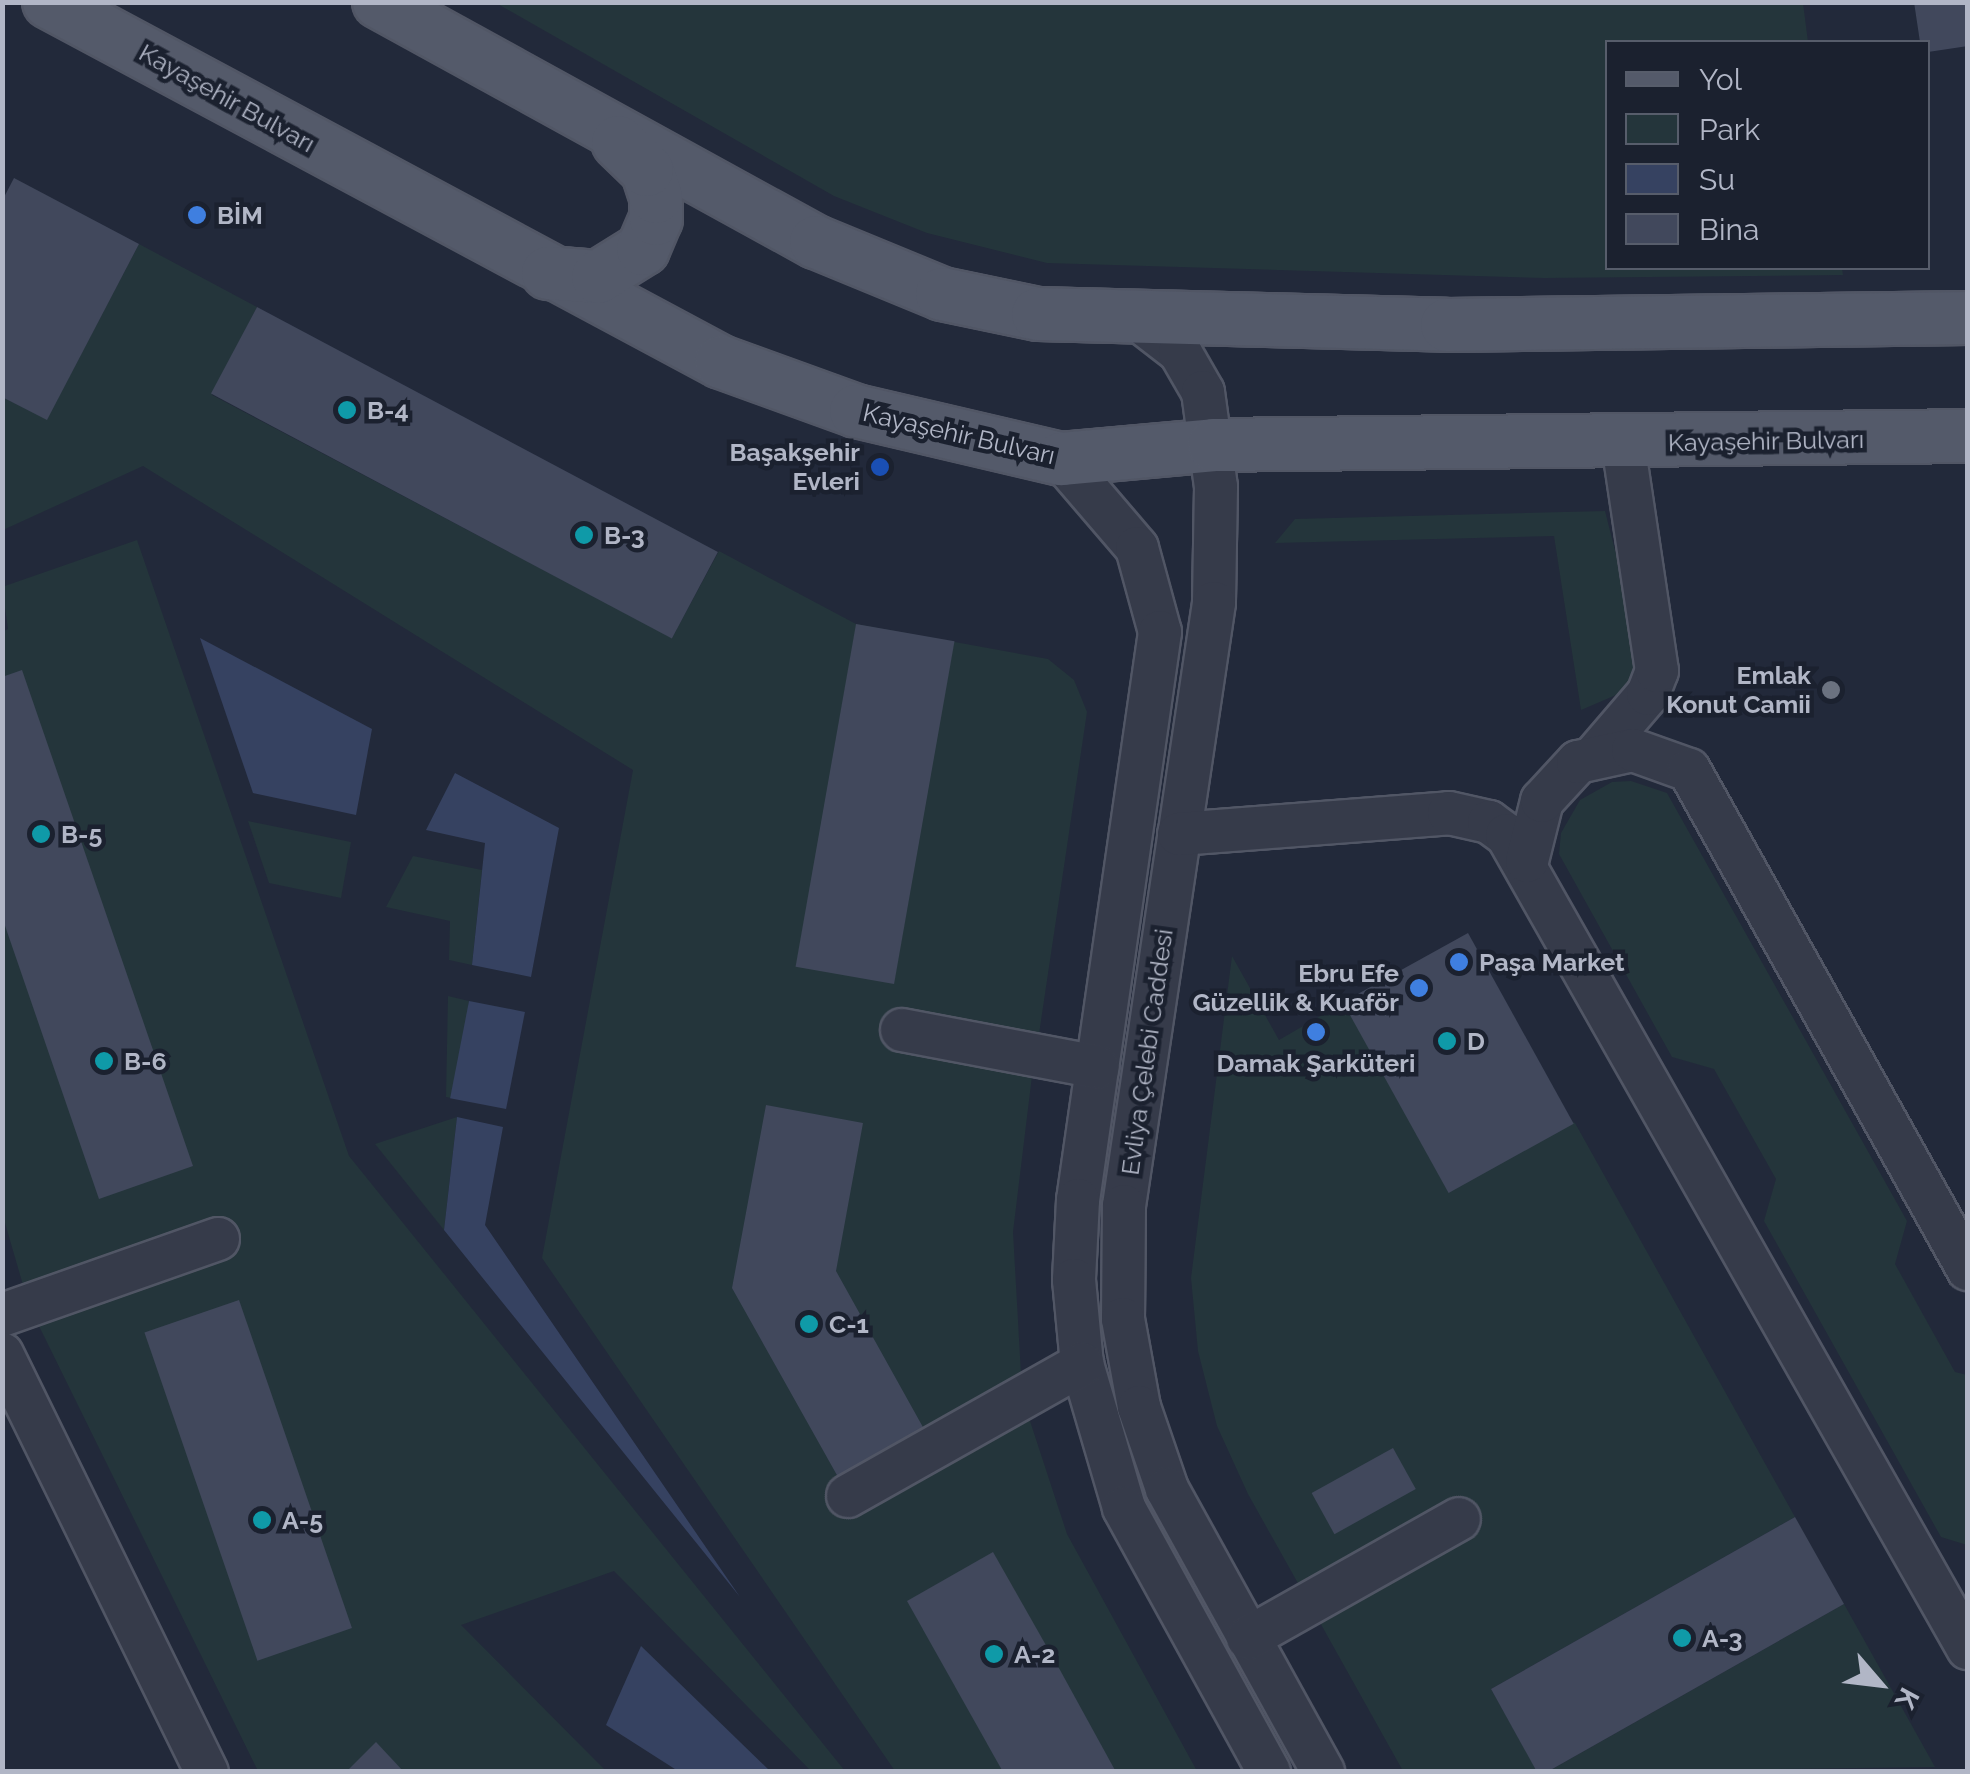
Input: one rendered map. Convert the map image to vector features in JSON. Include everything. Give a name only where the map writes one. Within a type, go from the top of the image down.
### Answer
[{"type":"main road","name":"Kayaşehir Bulvarı","points":[[49,2],[547,273],[779,388],[1061,460],[1214,446],[1623,444],[1968,436]]},
{"type":"main road","points":[[380,2],[568,103],[753,212],[873,269],[942,294],[1038,314],[1448,326],[1968,318]]},
{"type":"main road","points":[[547,273],[598,277],[631,261],[656,219],[647,170],[568,103]]},
{"type":"street","name":"Evliya Çelebi Caddesi","points":[[1136,318],[1180,352],[1203,392],[1214,446],[1214,603],[1124,1206],[1123,1319],[1139,1408],[1162,1476],[1323,1772]]},
{"type":"street","points":[[1526,861],[1542,801],[1558,779],[1594,757],[1648,694],[1657,671],[1623,444]]},
{"type":"street","name":"Evliya Çelebi Caddesi","points":[[1061,460],[1137,548],[1157,603],[1160,632],[1076,1236],[1082,1364],[1124,1508],[1270,1772]]},
{"type":"street","points":[[1594,757],[1633,750],[1689,770],[1968,1270]]},
{"type":"street","points":[[1178,834],[1450,813],[1489,822],[1526,861],[1968,1648]]},
{"type":"street","points":[[902,1030],[1098,1067]]},
{"type":"street","points":[[2,1314],[218,1239]]},
{"type":"street","points":[[2,1354],[207,1772]]},
{"type":"street","points":[[848,1496],[1082,1364]]},
{"type":"street","points":[[1248,1638],[1459,1519]]},
{"type":"green space","points":[[496,3],[1803,3],[1808,40],[1605,40],[1605,270],[1842,270],[1843,275],[1544,278],[1047,263],[927,233],[834,196]]},
{"type":"green space","points":[[139,244],[257,307],[212,395],[672,638],[719,551],[856,624],[1048,659],[1074,680],[1087,712],[1039,1034],[899,1051],[1032,1076],[1013,1232],[1021,1374],[838,1478],[1029,1418],[1067,1534],[1197,1771],[895,1771],[542,1258],[633,770],[143,466],[3,530],[2,397],[47,419]]},
{"type":"green space","points":[[1605,511],[1640,649],[1637,686],[1581,710],[1554,536],[1275,543],[1295,519]]},
{"type":"green space","points":[[137,540],[349,1156],[845,1771],[811,1771],[614,1571],[461,1625],[606,1771],[258,1771],[38,1324],[225,1259],[211,1219],[23,1285],[3,1216],[2,632],[8,629],[2,587]]},
{"type":"green space","points":[[1631,781],[1667,793],[1907,1221],[1895,1264],[1955,1372],[1967,1375],[1967,1545],[1941,1537],[1764,1221],[1776,1179],[1714,1069],[1672,1057],[1559,854],[1561,833],[1580,800],[1612,782]]},
{"type":"green space","points":[[248,821],[351,842],[341,898],[269,883]]},
{"type":"green space","points":[[413,856],[482,870],[472,965],[449,960],[450,921],[386,907]]},
{"type":"green space","points":[[1232,956],[1279,1040],[1343,1003],[1575,1123],[1795,1517],[1491,1689],[1537,1771],[1403,1771],[1248,1494],[1217,1426],[1198,1351],[1191,1278]]},
{"type":"green space","points":[[448,996],[469,1001],[458,1099],[446,1097]]},
{"type":"green space","points":[[457,1117],[444,1230],[375,1144]]},
{"type":"green space","points":[[1844,1604],[1935,1767],[1547,1772]]},
{"type":"water","points":[[200,638],[372,729],[356,815],[253,793]]},
{"type":"water","points":[[455,773],[559,828],[531,977],[472,965],[485,843],[426,830]]},
{"type":"water","points":[[469,1001],[525,1012],[506,1109],[450,1098]]},
{"type":"water","points":[[457,1117],[503,1127],[485,1225],[740,1597],[444,1230]]},
{"type":"water","points":[[641,1646],[770,1771],[678,1771],[606,1725]]},
{"type":"building","points":[[1914,2],[1968,2],[1968,46],[1930,52],[1930,40],[1920,40]]},
{"type":"building","points":[[14,178],[139,244],[47,420],[2,397],[2,201]]},
{"type":"building","points":[[257,307],[718,552],[672,639],[211,394]]},
{"type":"building","points":[[856,624],[954,641],[894,984],[796,967]]},
{"type":"building","points":[[22,670],[193,1166],[99,1199],[2,917],[2,677]]},
{"type":"building","name":"D","points":[[1468,933],[1574,1124],[1449,1193],[1343,1002]]},
{"type":"building","name":"C-1","points":[[766,1105],[863,1123],[836,1271],[924,1429],[838,1477],[732,1288]]},
{"type":"building","name":"A-5","points":[[239,1300],[352,1628],[257,1661],[144,1333]]},
{"type":"building","points":[[1393,1448],[1416,1489],[1334,1534],[1312,1493]]},
{"type":"building","name":"A-3","points":[[1795,1517],[1844,1604],[1547,1772],[1537,1772],[1491,1689]]},
{"type":"building","name":"A-2","points":[[993,1552],[1116,1772],[1003,1772],[907,1601]]},
{"type":"building","points":[[376,1742],[404,1772],[346,1772]]},
{"type":"place","name":"BİM","points":[[197,215]]},
{"type":"place","name":"B-4","points":[[347,410]]},
{"type":"place","name":"Başakşehir Evleri","points":[[880,467]]},
{"type":"place","name":"B-3","points":[[584,535]]},
{"type":"place","name":"Emlak Konut Camii","points":[[1831,690]]},
{"type":"place","name":"B-5","points":[[41,834]]},
{"type":"place","name":"Paşa Market","points":[[1459,962]]},
{"type":"place","name":"Ebru Efe Güzellik & Kuaför","points":[[1419,988]]},
{"type":"place","name":"Damak Şarküteri","points":[[1316,1032]]},
{"type":"place","name":"D","points":[[1447,1041]]},
{"type":"place","name":"B-6","points":[[104,1061]]},
{"type":"place","name":"C-1","points":[[809,1324]]},
{"type":"place","name":"A-5","points":[[262,1520]]},
{"type":"place","name":"A-3","points":[[1682,1638]]},
{"type":"place","name":"A-2","points":[[994,1654]]}]
